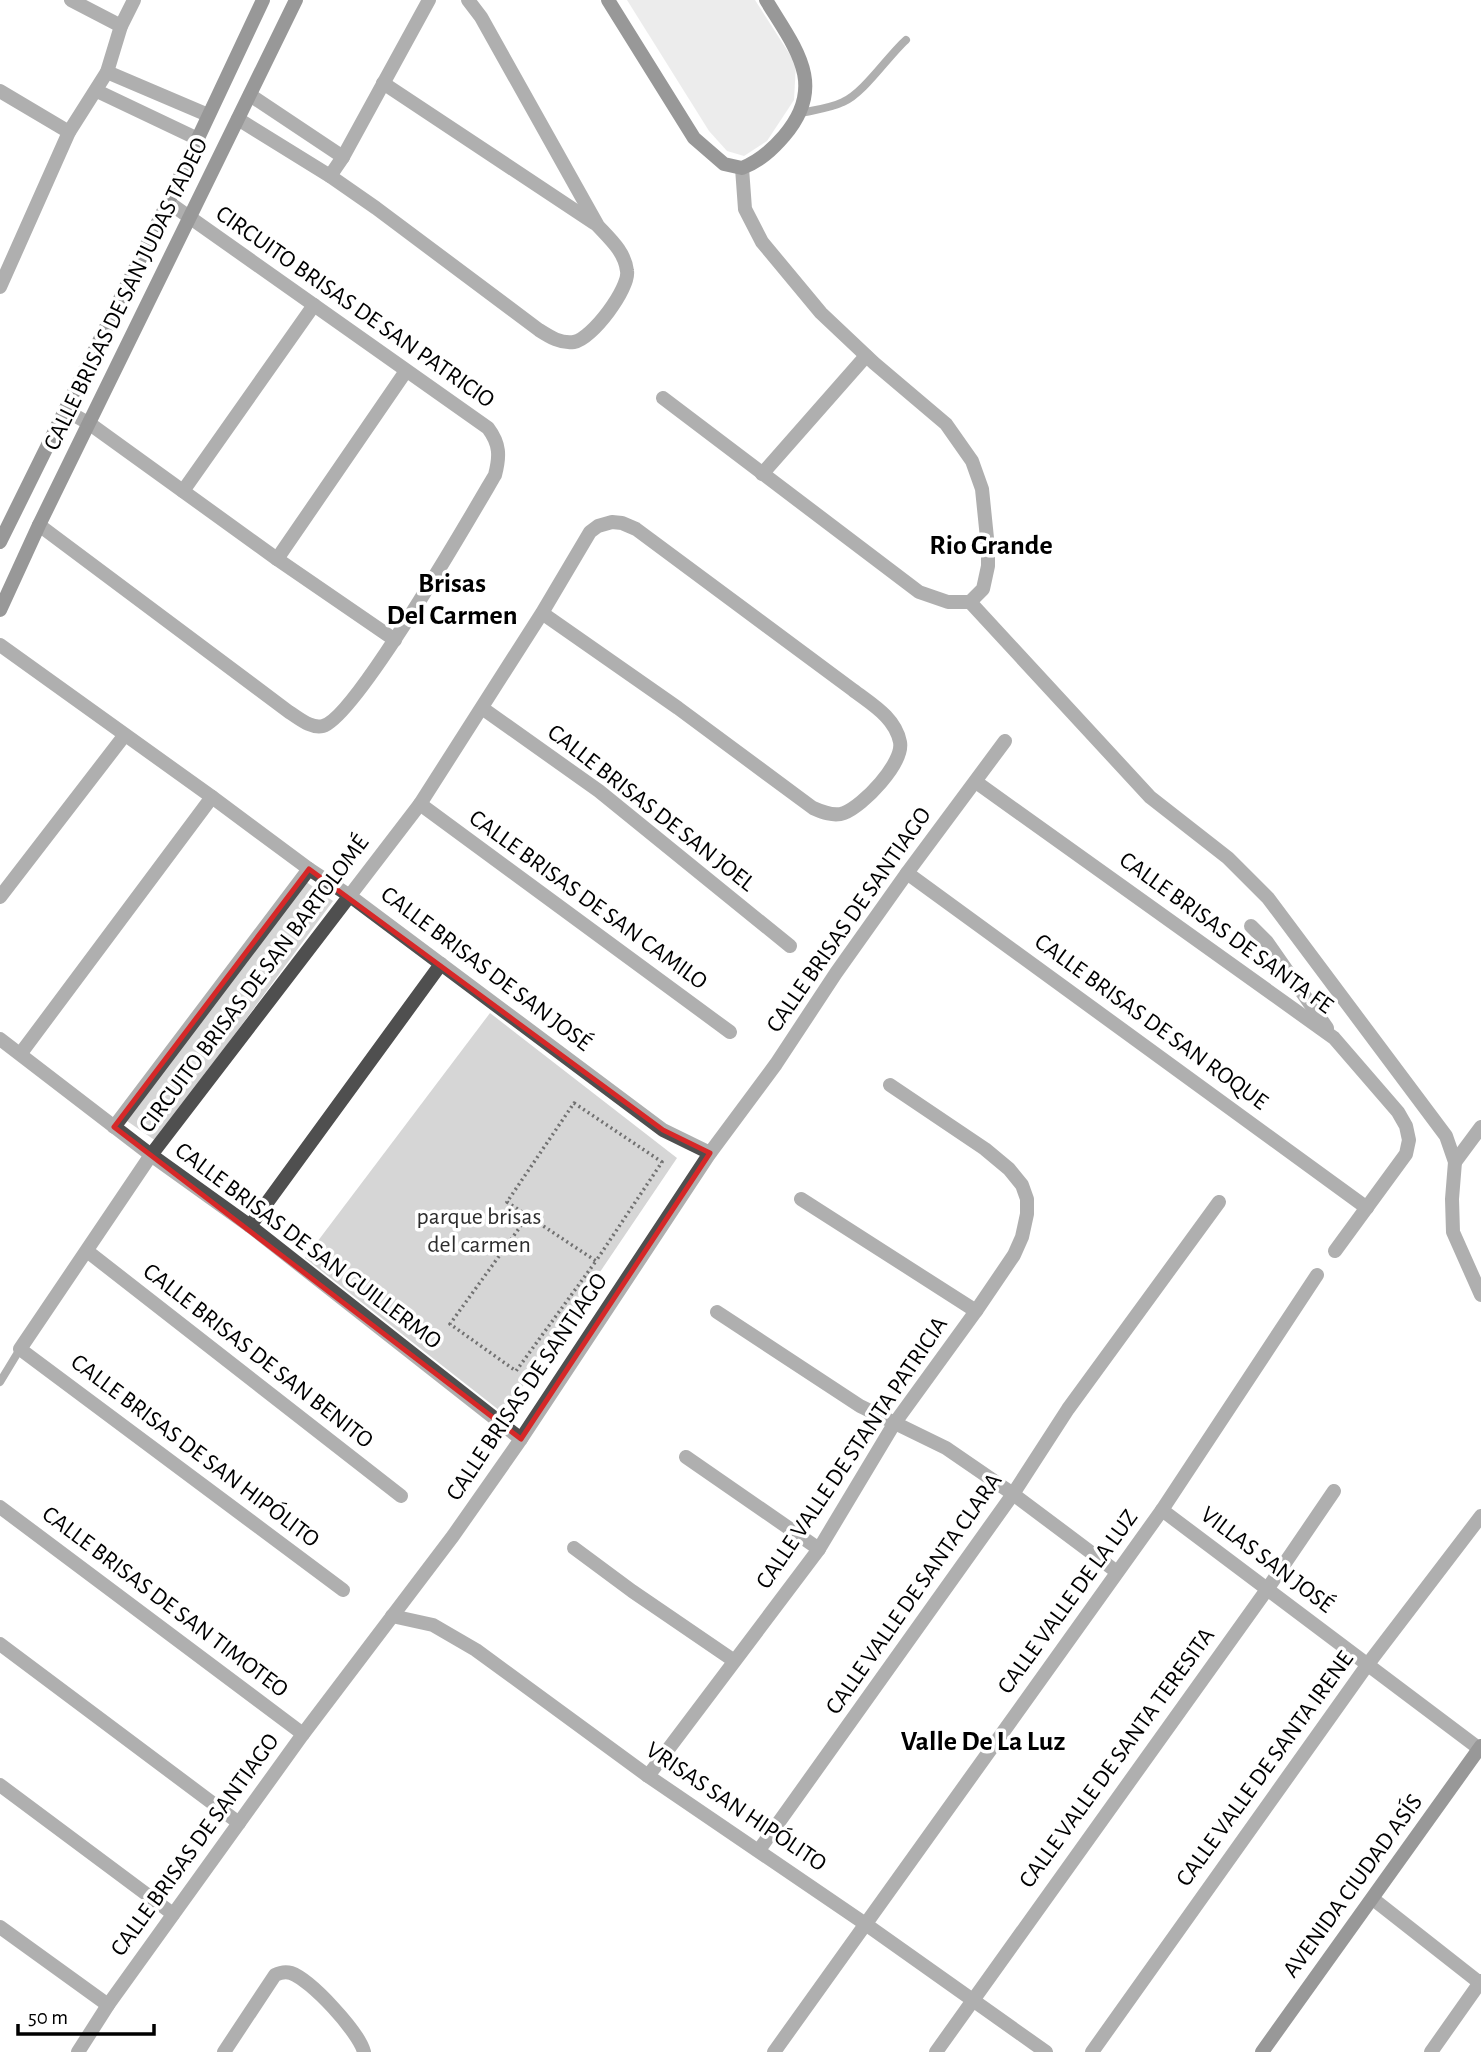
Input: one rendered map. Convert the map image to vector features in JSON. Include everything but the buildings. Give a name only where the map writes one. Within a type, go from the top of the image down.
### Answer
[{"type":"street","points":[[71,0],[121,26]]},
{"type":"street","points":[[0,287],[69,132],[107,72],[121,26],[134,0]]},
{"type":"street","name":"CALLE BRISAS DE SAN JUDAS TADEO","points":[[0,542],[168,202],[263,0]]},
{"type":"street","name":"CALLE BRISAS DE SAN JUDAS TADEO","points":[[0,610],[38,525],[90,424],[296,0]]},
{"type":"street","points":[[330,176],[343,158],[429,0]]},
{"type":"street","points":[[238,119],[330,176],[539,330],[556,340],[580,340],[588,335],[626,285],[628,277],[625,260],[598,226],[481,17],[468,0]]},
{"type":"street","points":[[608,0],[694,138],[724,164],[742,168],[770,153],[801,113],[806,98],[806,80],[795,47],[766,0]]},
{"type":"street","points":[[107,72],[208,115]]},
{"type":"street","points":[[383,83],[598,226]]},
{"type":"street","points":[[0,91],[69,132]]},
{"type":"street","points":[[97,91],[198,139]]},
{"type":"street","points":[[250,95],[343,158]]},
{"type":"street","points":[[663,398],[919,592],[948,602],[970,602],[983,589],[988,566],[988,537],[982,489],[972,461],[946,425],[821,313],[762,243],[745,209],[742,168]]},
{"type":"street","name":"CIRCUITO BRISAS DE SAN PATRICIO","points":[[38,525],[289,712],[309,724],[324,726],[340,716],[396,640],[495,475],[499,452],[497,441],[488,428],[168,202]]},
{"type":"street","points":[[183,491],[314,305]]},
{"type":"street","points":[[762,474],[866,355]]},
{"type":"street","points":[[277,559],[406,371]]},
{"type":"street","points":[[65,410],[90,424],[277,559],[396,640]]},
{"type":"street","name":"CIRCUITO BRISAS DE SAN BARTOLOMÉ","points":[[20,1349],[151,1155],[420,804],[590,532],[598,526],[612,522],[622,523],[649,538],[886,715],[896,730],[900,745],[894,765],[867,797],[843,814],[828,814],[813,808],[542,612]]},
{"type":"street","points":[[970,602],[1150,797],[1228,858],[1268,898],[1446,1136],[1455,1162],[1453,1232],[1481,1294]]},
{"type":"street","name":"CALLE BRISAS DE SAN JOSÉ","points":[[0,645],[350,896],[663,1130],[710,1153]]},
{"type":"street","name":"CALLE BRISAS DE SAN JOEL","points":[[482,708],[599,791],[790,946]]},
{"type":"street","points":[[0,897],[124,736]]},
{"type":"street","name":"CALLE BRISAS DE SANTIAGO","points":[[78,2052],[107,2005],[303,1734],[453,1536],[710,1153],[776,1064],[907,873],[1005,741]]},
{"type":"street","name":"CALLE BRISAS DE SANTA FE","points":[[976,782],[1334,1038],[1398,1112],[1406,1126],[1409,1140],[1406,1154],[1367,1208]]},
{"type":"street","points":[[21,1053],[212,797]]},
{"type":"street","name":"CALLE BRISAS DE SAN CAMILO","points":[[420,804],[730,1032]]},
{"type":"street","points":[[114,1127],[309,869]]},
{"type":"street","name":"CALLE BRISAS DE SAN ROQUE","points":[[907,873],[1367,1208]]},
{"type":"street","points":[[1251,926],[1267,942],[1334,1038]]},
{"type":"street","points":[[250,1226],[441,964]]},
{"type":"street","name":"CALLE BRISAS DE SAN GUILLERMO","points":[[0,1039],[151,1155],[250,1226],[521,1438]]},
{"type":"street","name":"CALLE VALLE DE STANTA PATRICIA","points":[[648,1776],[819,1549],[894,1424],[976,1311],[1014,1255],[1021,1237],[1027,1214],[1027,1199],[1022,1185],[1009,1169],[985,1149],[890,1085]]},
{"type":"street","points":[[1455,1162],[1481,1127]]},
{"type":"street","points":[[802,1199],[976,1311]]},
{"type":"street","name":"CALLE VALLE DE SANTA CLARA","points":[[759,1850],[1013,1494],[1061,1419],[1219,1202]]},
{"type":"street","points":[[1335,1251],[1367,1208]]},
{"type":"street","name":"CALLE BRISAS DE SAN BENITO","points":[[87,1251],[401,1496]]},
{"type":"street","name":"CALLE VALLE DE LA LUZ","points":[[774,2052],[1162,1510],[1317,1275]]},
{"type":"street","points":[[717,1312],[860,1406],[946,1448],[1117,1572]]},
{"type":"street","name":"CALLE BRISAS DE SAN HIPÓLITO","points":[[20,1349],[343,1590]]},
{"type":"street","points":[[686,1457],[819,1549]]},
{"type":"street","name":"CALLE VALLE DE SANTA TERESITA","points":[[936,2052],[1268,1588],[1334,1491]]},
{"type":"street","name":"CALLE BRISAS DE SAN TIMOTEO","points":[[0,1507],[303,1734]]},
{"type":"street","name":"VILLAS SAN JOSÉ","points":[[1162,1510],[1480,1748]]},
{"type":"street","name":"CALLE VALLE DE SANTA IRENE","points":[[1092,2052],[1368,1664],[1481,1516]]},
{"type":"street","points":[[574,1548],[733,1660]]},
{"type":"street","name":"VRISAS SAN HIPÓLITO","points":[[392,1616],[433,1625],[476,1650],[648,1776],[759,1850],[1046,2052]]},
{"type":"street","points":[[0,1644],[239,1823]]},
{"type":"street","name":"AVENIDA CIUDAD ASÍS","points":[[1262,2052],[1480,1748]]},
{"type":"street","points":[[0,1785],[173,1914]]},
{"type":"street","points":[[1373,1899],[1480,1982],[1431,2052]]},
{"type":"street","points":[[0,1927],[107,2005]]},
{"type":"street","points":[[224,2052],[275,1975],[285,1972],[294,1973],[319,1993],[336,2011],[364,2048],[364,2052]]},
{"type":"lane","points":[[801,113],[845,102],[860,91],[890,54],[906,40]]},
{"type":"lane","name":"CIRCUITO BRISAS DE SAN BARTOLOMÉ","points":[[0,1382],[20,1349]]},
{"type":"path","points":[[528,1216],[450,1324],[516,1371],[596,1261],[662,1161],[574,1103],[507,1202],[596,1261]]},
{"type":"highlighted area","points":[[309,869],[663,1130],[710,1153],[521,1439],[114,1127]]},
{"type":"green space","points":[[627,0],[755,0],[796,64],[794,100],[767,141],[744,156],[727,151],[709,131]]},
{"type":"green space","points":[[305,881],[333,901],[156,1141],[127,1121]]},
{"type":"green space","name":"parque brisas del carmen","points":[[490,1013],[677,1158],[504,1414],[305,1258]]},
{"type":"district","name":"Rio Grande","points":[[991,546]]},
{"type":"district","name":"Brisas Del Carmen","points":[[452,600]]},
{"type":"district","name":"Valle De La Luz","points":[[983,1742]]}]
